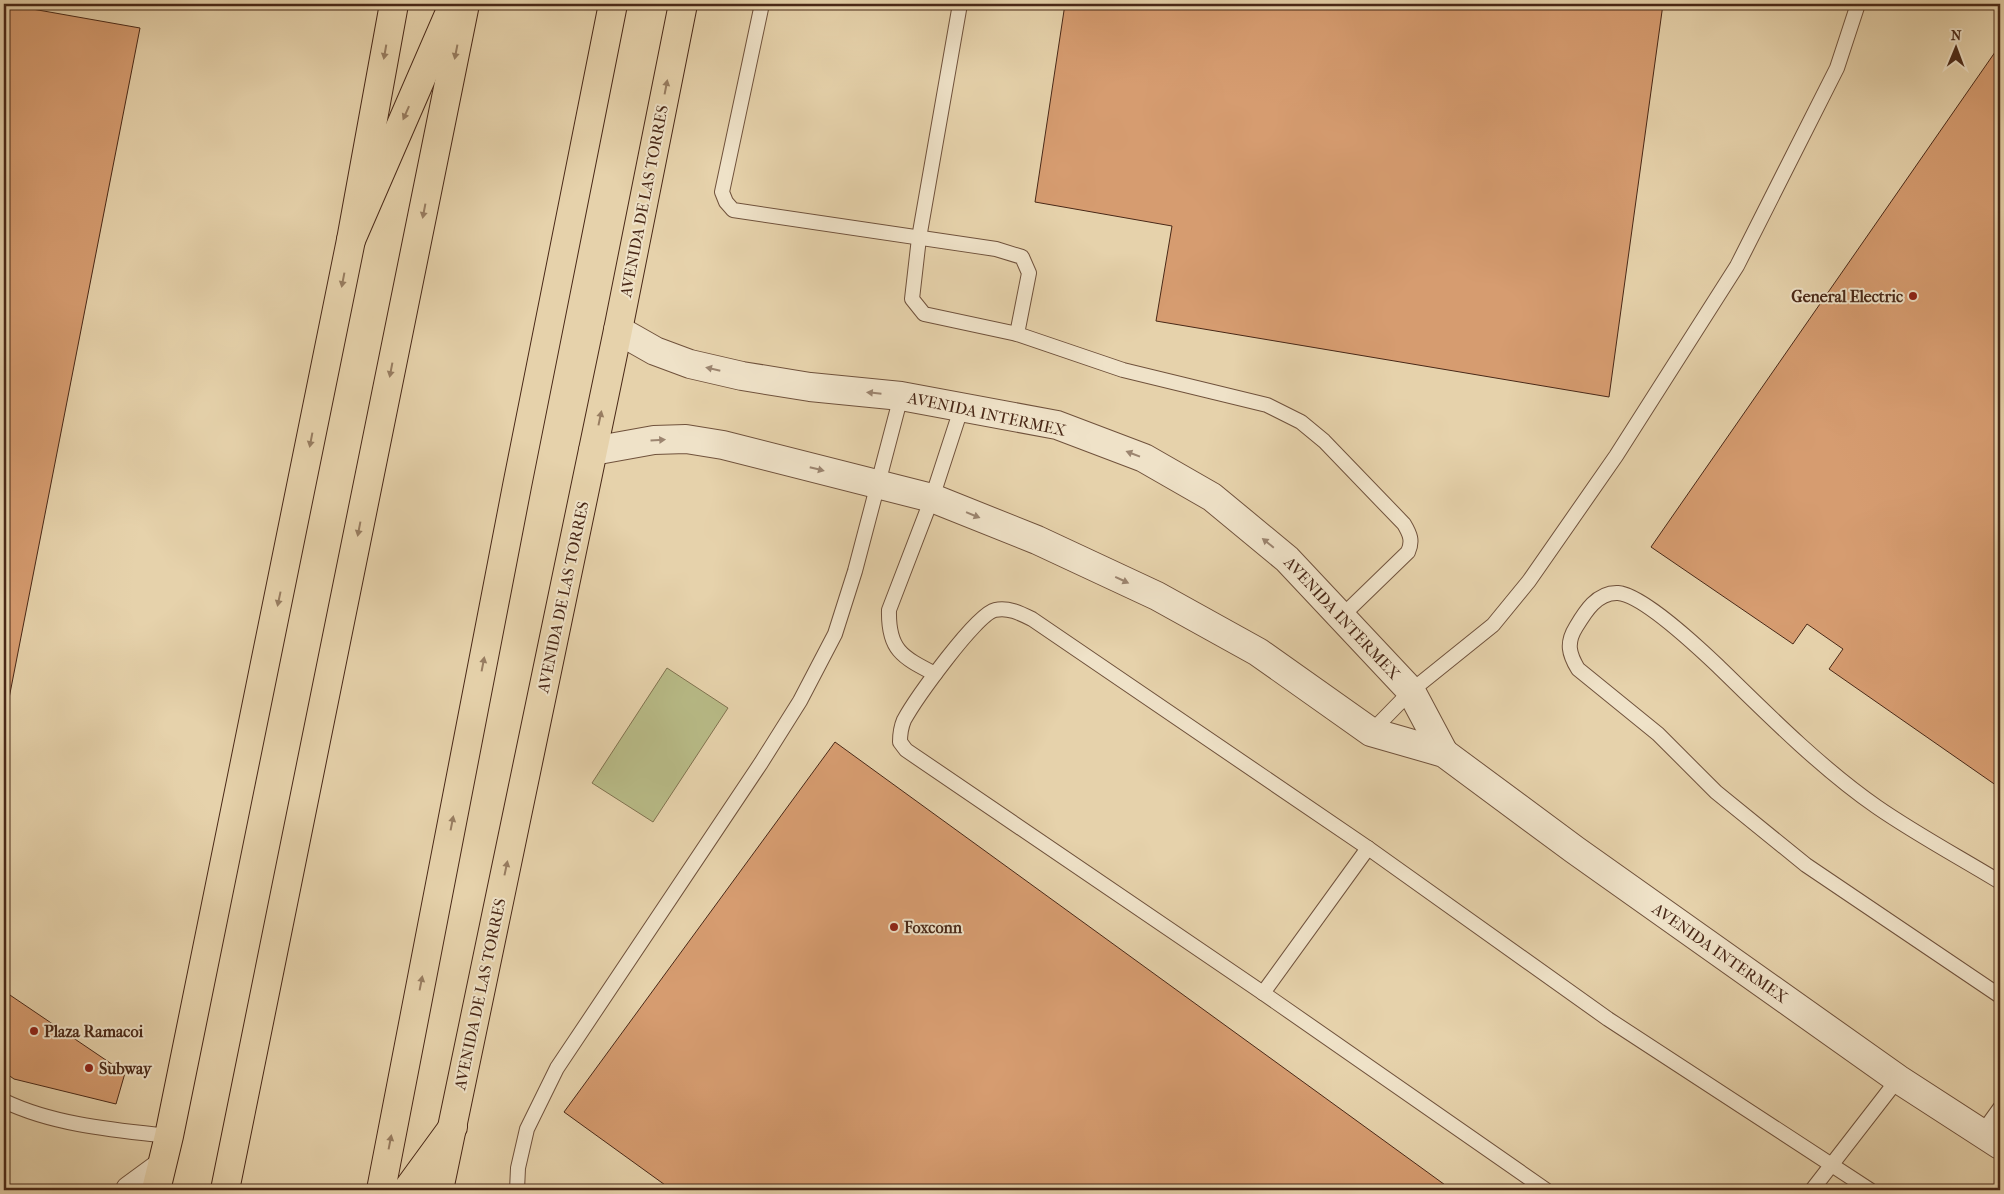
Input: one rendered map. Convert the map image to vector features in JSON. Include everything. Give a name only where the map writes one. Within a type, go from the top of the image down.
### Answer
[{"type":"main road","points":[[158,1179],[169,1136],[351,240],[392,4]]},
{"type":"main road","points":[[351,240],[454,4]]},
{"type":"main road","points":[[225,1190],[465,4]]},
{"type":"main road","points":[[381,1190],[515,496],[613,4]]},
{"type":"main road","name":"AVENIDA DE LAS TORRES","points":[[439,1190],[618,330],[683,4]]},
{"type":"main road","points":[[407,1190],[453,1127]]},
{"type":"street","name":"AVENIDA INTERMEX","points":[[618,330],[655,351],[690,364],[742,376],[810,387],[901,396],[962,406],[1057,426],[1144,458],[1212,497],[1287,559],[1411,691],[1444,753]]},
{"type":"street","name":"AVENIDA INTERMEX","points":[[593,451],[654,440],[686,439],[723,445],[932,498],[1037,540],[1157,596],[1258,652],[1371,732],[1444,753],[1575,850],[1898,1080],[1991,1139]]},
{"type":"street","points":[[130,1190],[158,1179]]},
{"type":"lane","points":[[762,4],[722,192],[726,202],[733,210],[996,249],[1022,258],[1028,273],[1017,334]]},
{"type":"lane","points":[[960,4],[919,238],[912,299],[924,314],[1017,334],[1123,370],[1267,405],[1301,422],[1324,441],[1404,524],[1410,535],[1411,545],[1408,552],[1342,616]]},
{"type":"lane","points":[[1371,732],[1411,691],[1493,625],[1530,581],[1616,456],[1737,266],[1838,68],[1858,4]]},
{"type":"lane","points":[[517,1190],[518,1168],[527,1129],[557,1068],[761,764],[800,701],[835,634],[878,485],[901,396]]},
{"type":"lane","points":[[935,674],[905,658],[892,643],[889,628],[889,610],[932,498],[962,406]]},
{"type":"lane","points":[[2000,882],[1876,807],[1813,755],[1691,640],[1636,600],[1617,593],[1600,598],[1590,604],[1570,636],[1568,646],[1571,658],[1578,669],[1658,734],[1716,792],[1806,865],[2000,996]]},
{"type":"lane","points":[[1546,1190],[1264,993],[906,750],[900,742],[904,720],[935,674],[975,624],[994,610],[1013,610],[1032,619],[1368,848],[1608,1019],[1870,1190]]},
{"type":"lane","points":[[1264,993],[1368,848]]},
{"type":"lane","points":[[1812,1190],[1898,1080]]},
{"type":"lane","points":[[4,1101],[33,1113],[66,1121],[169,1136]]},
{"type":"lane","points":[[1991,1139],[2000,1108]]},
{"type":"green space","points":[[667,668],[728,708],[653,822],[592,783]]},
{"type":"building","points":[[4,4],[140,28],[4,724]]},
{"type":"building","points":[[1065,4],[1663,4],[1609,397],[1156,321],[1172,226],[1035,202]]},
{"type":"building","name":"General Electric","points":[[2000,45],[2000,788],[1829,669],[1843,649],[1807,624],[1793,644],[1651,547]]},
{"type":"building","name":"Foxconn","points":[[835,742],[1452,1190],[672,1190],[564,1112]]},
{"type":"building","name":"Plaza Ramacoi","points":[[4,991],[125,1073],[116,1104],[14,1079],[4,1072]]},
{"type":"place","name":"General Electric","points":[[1913,296]]},
{"type":"place","name":"Foxconn","points":[[894,927]]},
{"type":"place","name":"Plaza Ramacoi","points":[[34,1031]]},
{"type":"place","name":"Subway","points":[[89,1068]]}]
